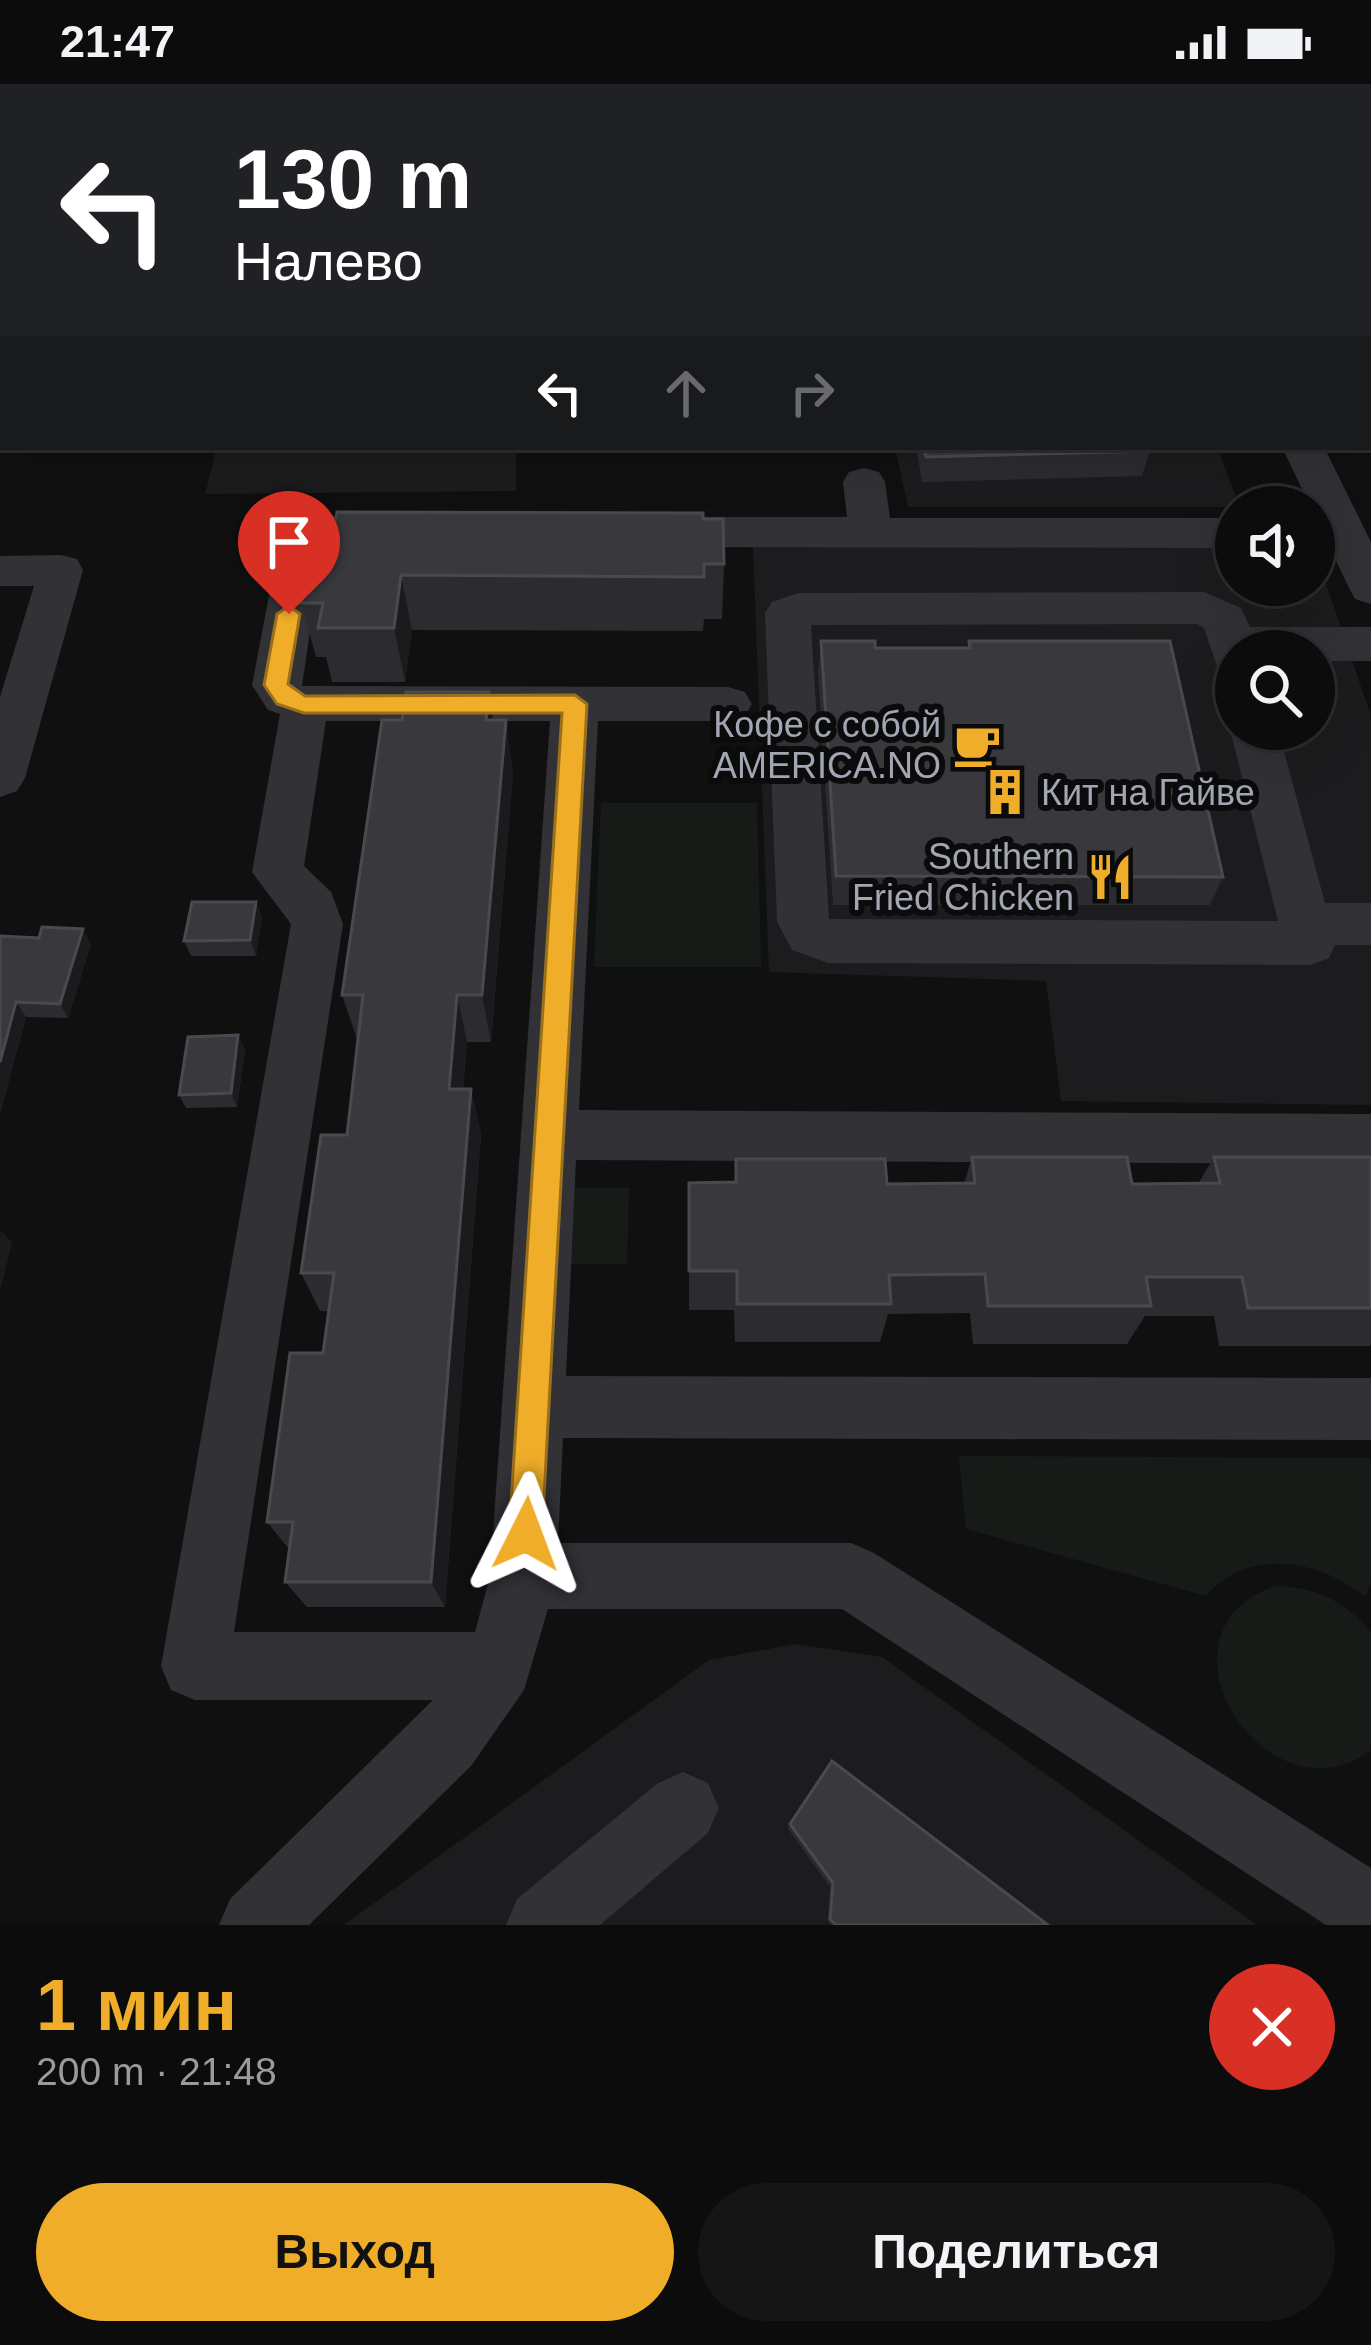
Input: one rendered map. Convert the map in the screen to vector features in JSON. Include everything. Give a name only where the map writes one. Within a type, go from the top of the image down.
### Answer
[{"type":"street","points":[[1304,450],[1314,486]]},
{"type":"street","points":[[864,482],[870,532]]},
{"type":"street","points":[[441,531],[307,535],[301,543],[276,685],[285,698],[304,704],[728,704]]},
{"type":"street","points":[[608,532],[1215,533]]},
{"type":"street","points":[[1335,543],[1371,588]]},
{"type":"street","points":[[0,571],[61,570],[0,778]]},
{"type":"street","points":[[1228,630],[1225,619],[1204,608],[798,609],[788,614],[803,922],[811,935],[828,941],[1310,943],[1259,750]]},
{"type":"street","points":[[1335,646],[1371,644]]},
{"type":"street","points":[[304,704],[278,872],[313,907],[317,924],[195,1666],[500,1666]]},
{"type":"street","points":[[256,1925],[446,1741],[500,1666],[524,1576],[575,704]]},
{"type":"street","points":[[1305,924],[1371,924]]},
{"type":"street","points":[[549,1135],[1371,1139]]},
{"type":"street","points":[[533,1407],[1371,1409]]},
{"type":"street","points":[[524,1576],[851,1576],[1357,1902]]},
{"type":"street","points":[[543,1925],[683,1808]]},
{"type":"shaded area","points":[[216,450],[516,450],[516,491],[205,494]]},
{"type":"shaded area","points":[[896,450],[1218,450],[1232,486],[1215,486],[1215,507],[908,507]]},
{"type":"shaded area","points":[[753,546],[1215,546],[1215,606],[1334,606],[1371,716],[1371,1105],[1061,1101],[1046,981],[769,972]]},
{"type":"shaded area","points":[[601,803],[757,803],[761,967],[594,967]]},
{"type":"shaded area","points":[[569,1188],[629,1188],[627,1264],[565,1264]]},
{"type":"shaded area","points":[[959,1456],[1371,1458],[1371,1583],[1365,1597],[1306,1567],[1263,1565],[1223,1580],[1206,1596],[966,1529]]},
{"type":"shaded area","points":[[1275,1586],[1329,1598],[1371,1632],[1371,1750],[1332,1767],[1294,1764],[1260,1745],[1234,1715],[1219,1680],[1219,1643],[1236,1610]]},
{"type":"shaded area","points":[[795,1644],[882,1657],[1257,1925],[344,1925],[709,1660]]},
{"type":"building","points":[[925,450],[1150,451],[926,457]]},
{"type":"building","points":[[337,512],[703,513],[703,519],[723,519],[724,564],[704,564],[704,577],[401,575],[394,628],[318,628],[323,603],[301,603],[316,527],[334,527]]},
{"type":"building","name":"Кит на Гайве","points":[[821,641],[875,641],[875,648],[970,648],[969,641],[1170,641],[1223,877],[836,876]]},
{"type":"building","points":[[406,692],[489,692],[486,720],[506,720],[482,995],[457,995],[449,1089],[471,1089],[431,1582],[285,1582],[293,1522],[267,1522],[290,1353],[323,1353],[334,1273],[301,1273],[321,1135],[347,1135],[363,995],[342,995],[382,720],[402,720]]},
{"type":"building","points":[[192,902],[256,902],[250,940],[184,941]]},
{"type":"building","points":[[42,927],[83,929],[60,1004],[16,1002],[0,1062],[0,936],[39,938]]},
{"type":"building","points":[[238,1035],[231,1093],[179,1095],[188,1037]]},
{"type":"building","points":[[972,1157],[1127,1157],[1132,1184],[1220,1183],[1214,1157],[1371,1157],[1371,1308],[1248,1308],[1242,1277],[1146,1277],[1151,1306],[988,1306],[985,1274],[889,1275],[891,1304],[737,1304],[737,1271],[689,1271],[689,1183],[736,1182],[736,1159],[885,1159],[887,1184],[975,1183]]},
{"type":"building","points":[[832,1761],[1048,1925],[836,1925],[830,1919],[833,1883],[790,1824]]},
{"type":"place","name":"Кофе с собой AMERICA.NO","points":[[977,745]]},
{"type":"place","name":"Кит на Гайве","points":[[1005,792]]},
{"type":"place","name":"Southern Fried Chicken","points":[[1110,877]]},
{"type":"route","points":[[289,614],[276,685],[285,698],[304,704],[575,704],[526,1534]]}]
